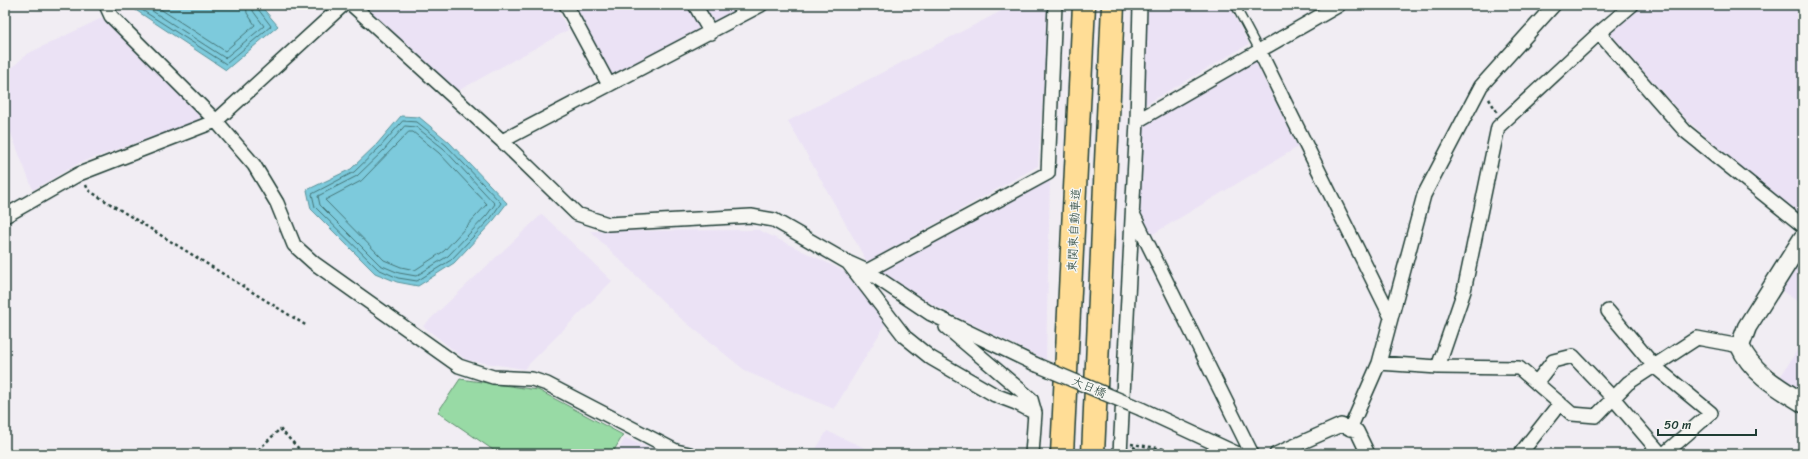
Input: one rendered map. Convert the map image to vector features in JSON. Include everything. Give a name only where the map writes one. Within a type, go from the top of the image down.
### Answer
[{"type":"highway","name":"東関東自動車道","points":[[1062,454],[1084,5]]},
{"type":"highway","points":[[1093,454],[1113,5]]},
{"type":"street","points":[[106,5],[111,16],[216,121],[254,165],[277,202],[294,245],[301,252],[459,366],[494,377],[532,379],[547,384],[676,451],[690,454]]},
{"type":"street","points":[[5,216],[79,174],[216,121],[343,5]]},
{"type":"street","points":[[566,5],[609,85]]},
{"type":"street","points":[[695,5],[711,33]]},
{"type":"street","points":[[502,141],[711,33],[761,5]]},
{"type":"street","points":[[867,271],[1048,173],[1055,5]]},
{"type":"street","points":[[1121,448],[1138,121],[1140,5]]},
{"type":"street","points":[[1138,121],[1258,50],[1339,5]]},
{"type":"street","points":[[1350,429],[1379,363],[1424,194],[1482,86],[1554,5]]},
{"type":"street","points":[[1438,367],[1464,291],[1498,127],[1599,33],[1632,5]]},
{"type":"street","points":[[359,7],[502,141],[577,214],[608,224],[751,216],[774,220],[848,262],[867,271],[931,314],[1017,385],[1031,399],[1035,413],[1032,454]]},
{"type":"street","points":[[1599,33],[1685,131],[1803,226]]},
{"type":"street","points":[[1258,50],[1391,317]]},
{"type":"street","points":[[1133,215],[1252,454]]},
{"type":"street","points":[[1803,238],[1746,327],[1740,346],[1746,359],[1758,371],[1778,387],[1803,403]]},
{"type":"street","points":[[848,262],[905,336],[931,358],[995,395],[1016,403],[1035,413]]},
{"type":"street","points":[[1536,383],[1553,361],[1573,356],[1613,398],[1662,454],[1711,413],[1654,366],[1608,311]]},
{"type":"street","name":"大日橋","points":[[931,314],[1037,365],[1142,409],[1238,454]]},
{"type":"street","points":[[1379,363],[1438,367],[1519,368],[1572,414],[1596,416],[1628,383],[1697,338],[1740,346]]},
{"type":"street","points":[[1520,454],[1560,403]]},
{"type":"street","points":[[1276,454],[1341,426],[1357,431],[1368,454]]},
{"type":"lane","points":[[1235,5],[1258,50]]},
{"type":"path","points":[[1482,86],[1503,122]]},
{"type":"path","points":[[79,174],[88,190],[307,326]]},
{"type":"path","points":[[254,454],[280,429],[304,454]]},
{"type":"path","points":[[1121,448],[1149,454]]},
{"type":"path","points":[[1121,448],[1198,454]]},
{"type":"shaded area","points":[[376,5],[555,5],[568,30],[456,92],[367,9]]},
{"type":"shaded area","points":[[572,5],[687,5],[700,28],[611,75]]},
{"type":"shaded area","points":[[702,5],[748,5],[713,25]]},
{"type":"shaded area","points":[[1013,5],[1049,5],[1038,166],[867,262],[788,121]]},
{"type":"shaded area","points":[[1145,5],[1229,5],[1249,44],[1143,106]]},
{"type":"shaded area","points":[[1644,5],[1803,5],[1803,221],[1687,120],[1608,31]]},
{"type":"shaded area","points":[[102,18],[203,119],[79,163],[33,190],[5,118],[5,74],[27,54]]},
{"type":"shaded area","points":[[1254,59],[1298,147],[1148,237],[1137,214],[1143,121]]},
{"type":"shaded area","points":[[1050,179],[1046,360],[933,305],[879,270]]},
{"type":"shaded area","points":[[542,214],[612,281],[524,369],[466,360],[423,326]]},
{"type":"shaded area","points":[[759,230],[844,271],[886,323],[834,409],[747,372],[678,316],[590,231]]},
{"type":"shaded area","points":[[1803,252],[1803,305],[1779,289]]},
{"type":"shaded area","points":[[1803,341],[1803,394],[1779,379]]},
{"type":"shaded area","points":[[827,431],[878,454],[813,454]]},
{"type":"shaded area","points":[[625,438],[662,454],[616,454]]},
{"type":"green space","points":[[460,379],[538,390],[623,435],[612,454],[499,454],[438,412]]},
{"type":"water","points":[[128,5],[260,5],[278,26],[226,70]]},
{"type":"water","points":[[401,116],[419,117],[449,142],[507,203],[494,220],[454,263],[418,286],[397,282],[375,273],[311,209],[307,190],[351,169],[377,144]]}]
